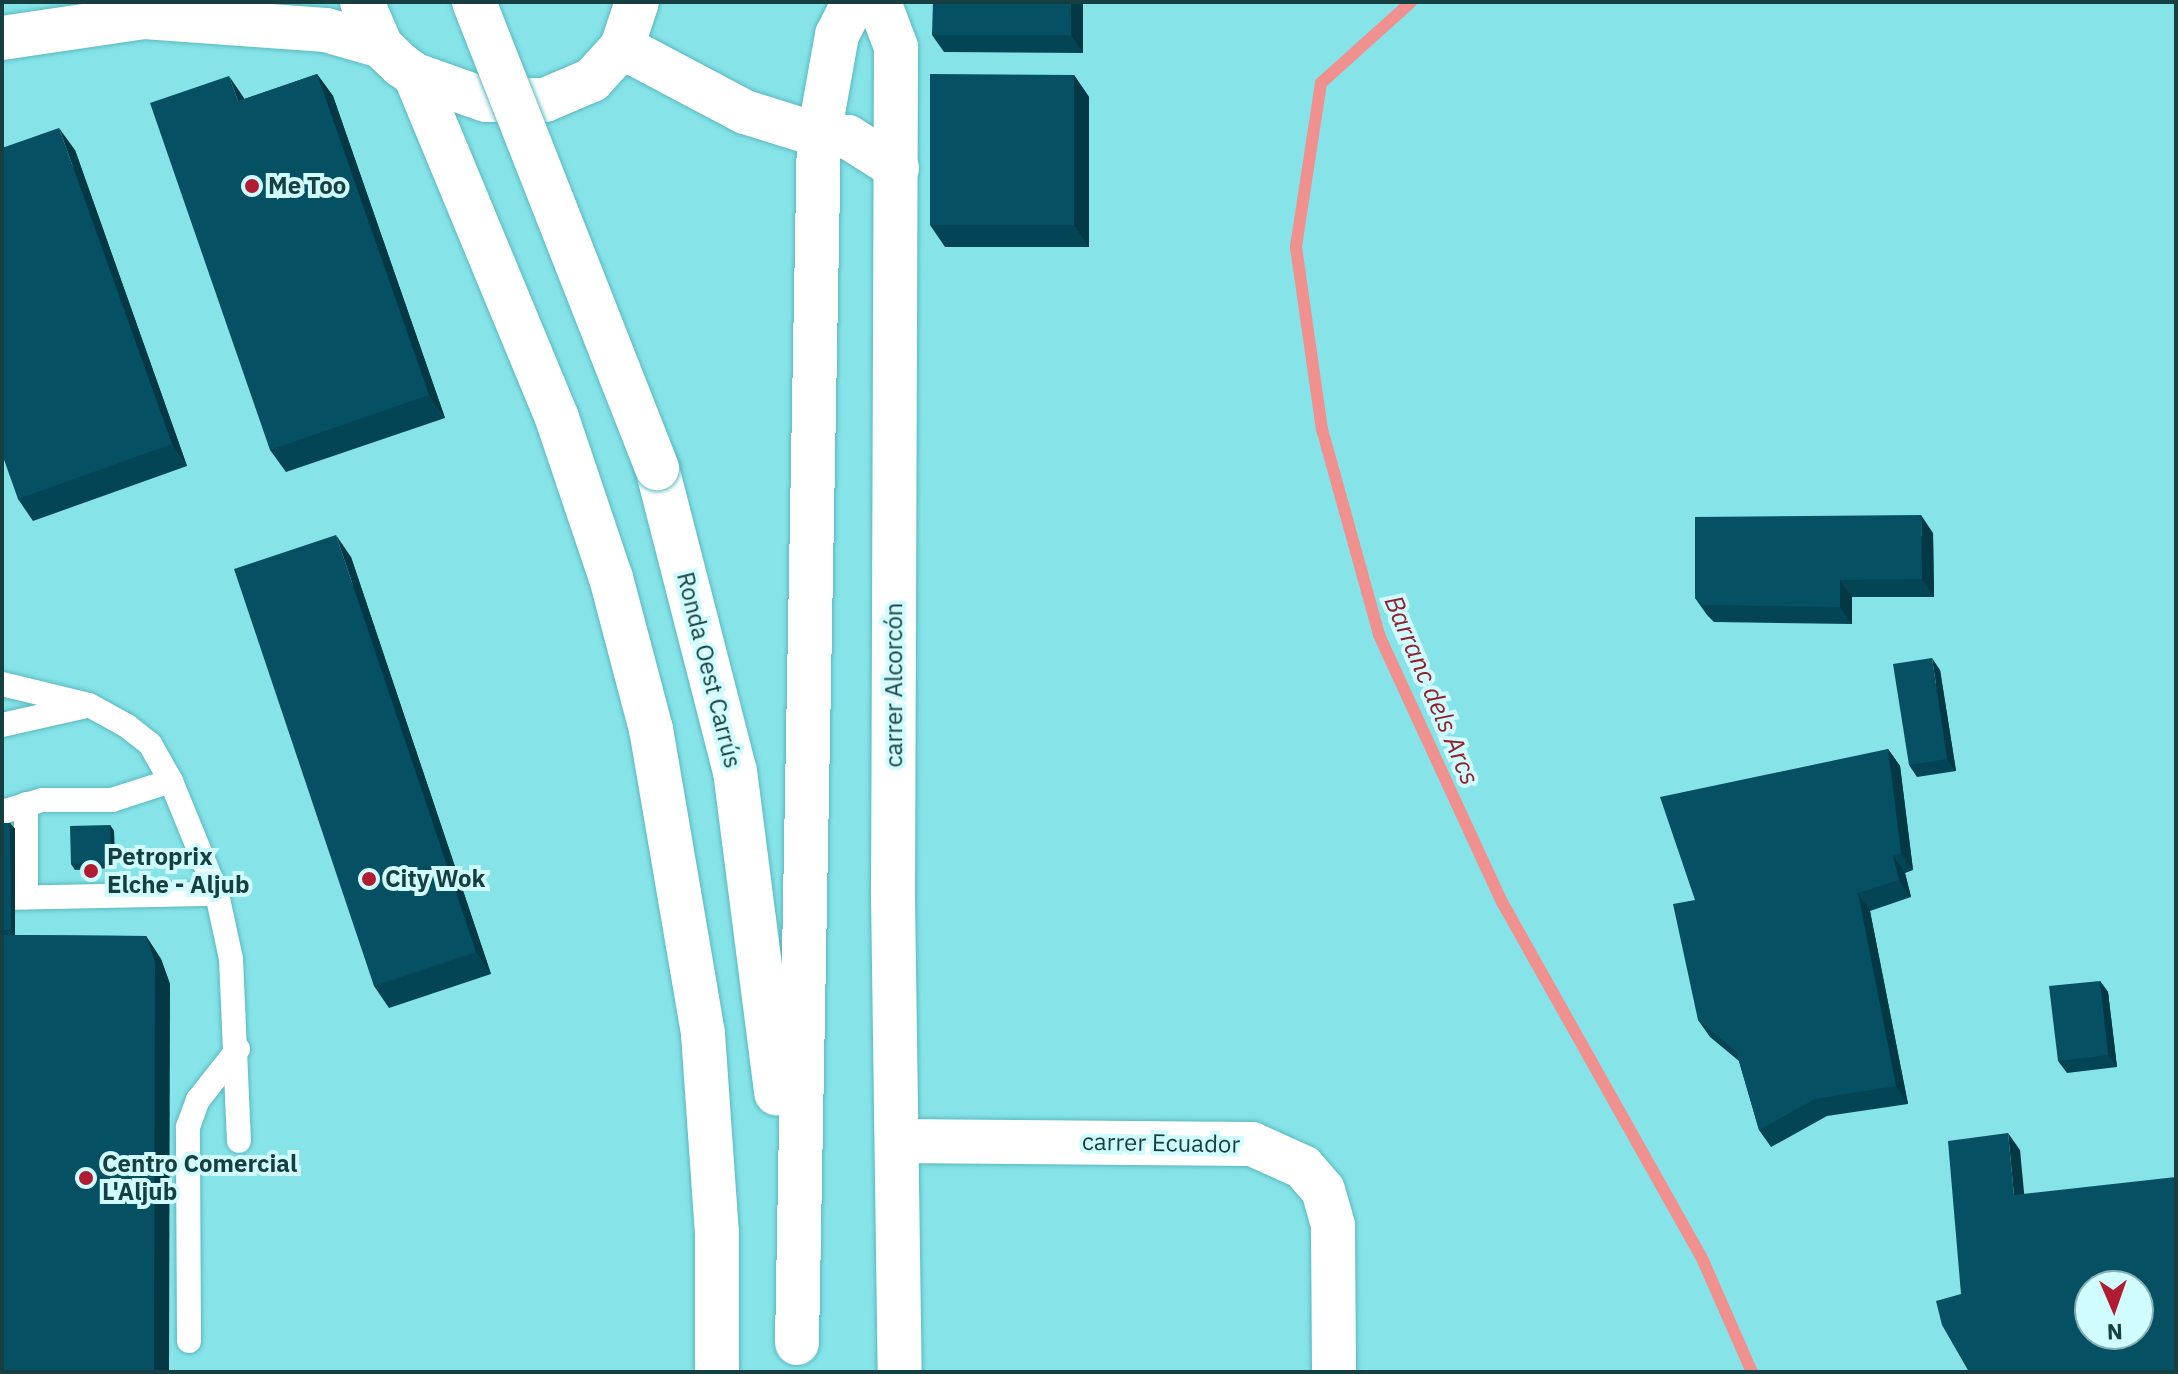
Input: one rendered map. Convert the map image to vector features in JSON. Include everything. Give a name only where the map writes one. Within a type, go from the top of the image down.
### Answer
[{"type":"main road","points":[[2,38],[144,17],[212,2]]},
{"type":"main road","points":[[362,2],[381,46]]},
{"type":"main road","name":"Ronda Oest Carrús","points":[[474,2],[657,468],[735,771],[773,1059],[797,1357]]},
{"type":"main road","points":[[144,17],[326,30],[381,46],[415,75],[486,100],[545,100],[592,80],[622,47],[637,2]]},
{"type":"main road","points":[[797,1357],[819,135],[837,35],[854,2]]},
{"type":"main road","name":"carrer Alcorcón","points":[[879,2],[896,47],[893,879],[900,1372]]},
{"type":"main road","points":[[622,47],[745,112],[819,135],[848,137],[897,168]]},
{"type":"main road","points":[[415,75],[557,418],[611,578],[651,729],[703,1034],[717,1233],[717,1372]]},
{"type":"main road","name":"carrer Ecuador","points":[[897,1141],[1252,1144],[1303,1167],[1323,1190],[1333,1226],[1334,1372]]},
{"type":"lane","points":[[2,684],[89,705],[150,744],[171,781],[217,894],[231,959],[238,1049],[239,1141]]},
{"type":"lane","points":[[2,725],[89,705]]},
{"type":"lane","points":[[2,812],[26,804],[112,800],[171,781]]},
{"type":"lane","points":[[26,804],[14,898],[217,894]]},
{"type":"lane","points":[[189,1341],[188,1127],[198,1100],[238,1049]]},
{"type":"building","points":[[933,2],[1071,2],[1071,35],[932,35]]},
{"type":"building","points":[[317,74],[429,395],[270,450],[150,103],[229,76],[238,101]]},
{"type":"building","points":[[930,74],[1074,75],[1074,225],[930,225]]},
{"type":"building","points":[[59,128],[172,444],[18,499],[2,454],[2,148]]},
{"type":"building","points":[[1921,515],[1922,579],[1840,580],[1840,607],[1702,605],[1695,598],[1695,517]]},
{"type":"building","points":[[336,535],[476,952],[374,986],[234,569]]},
{"type":"building","points":[[1932,658],[1947,759],[1909,765],[1893,664]]},
{"type":"building","points":[[1888,749],[1901,853],[1893,856],[1899,880],[1858,893],[1896,1086],[1815,1099],[1759,1130],[1736,1051],[1698,1020],[1673,904],[1695,900],[1660,797]]},
{"type":"building","points":[[2,823],[10,823],[11,930],[2,930]]},
{"type":"building","points":[[110,825],[111,862],[71,864],[70,826]]},
{"type":"building","name":"Centro Comercial L'Aljub","points":[[2,935],[146,936],[155,962],[154,1372],[2,1372]]},
{"type":"building","points":[[2100,981],[2108,1055],[2058,1061],[2049,986]]},
{"type":"building","points":[[2008,1133],[2014,1195],[2176,1177],[2176,1372],[1969,1372],[1942,1325],[1936,1301],[1961,1294],[1948,1141]]},
{"type":"waterway","name":"Barranc dels Arcs","points":[[1411,2],[1321,83],[1296,247],[1322,429],[1379,635],[1502,902],[1701,1256],[1752,1372]]},
{"type":"place","name":"Me Too","points":[[252,186]]},
{"type":"place","name":"Petroprix Elche - Aljub","points":[[91,871]]},
{"type":"place","name":"City Wok","points":[[369,879]]},
{"type":"place","name":"Centro Comercial L'Aljub","points":[[86,1178]]}]
